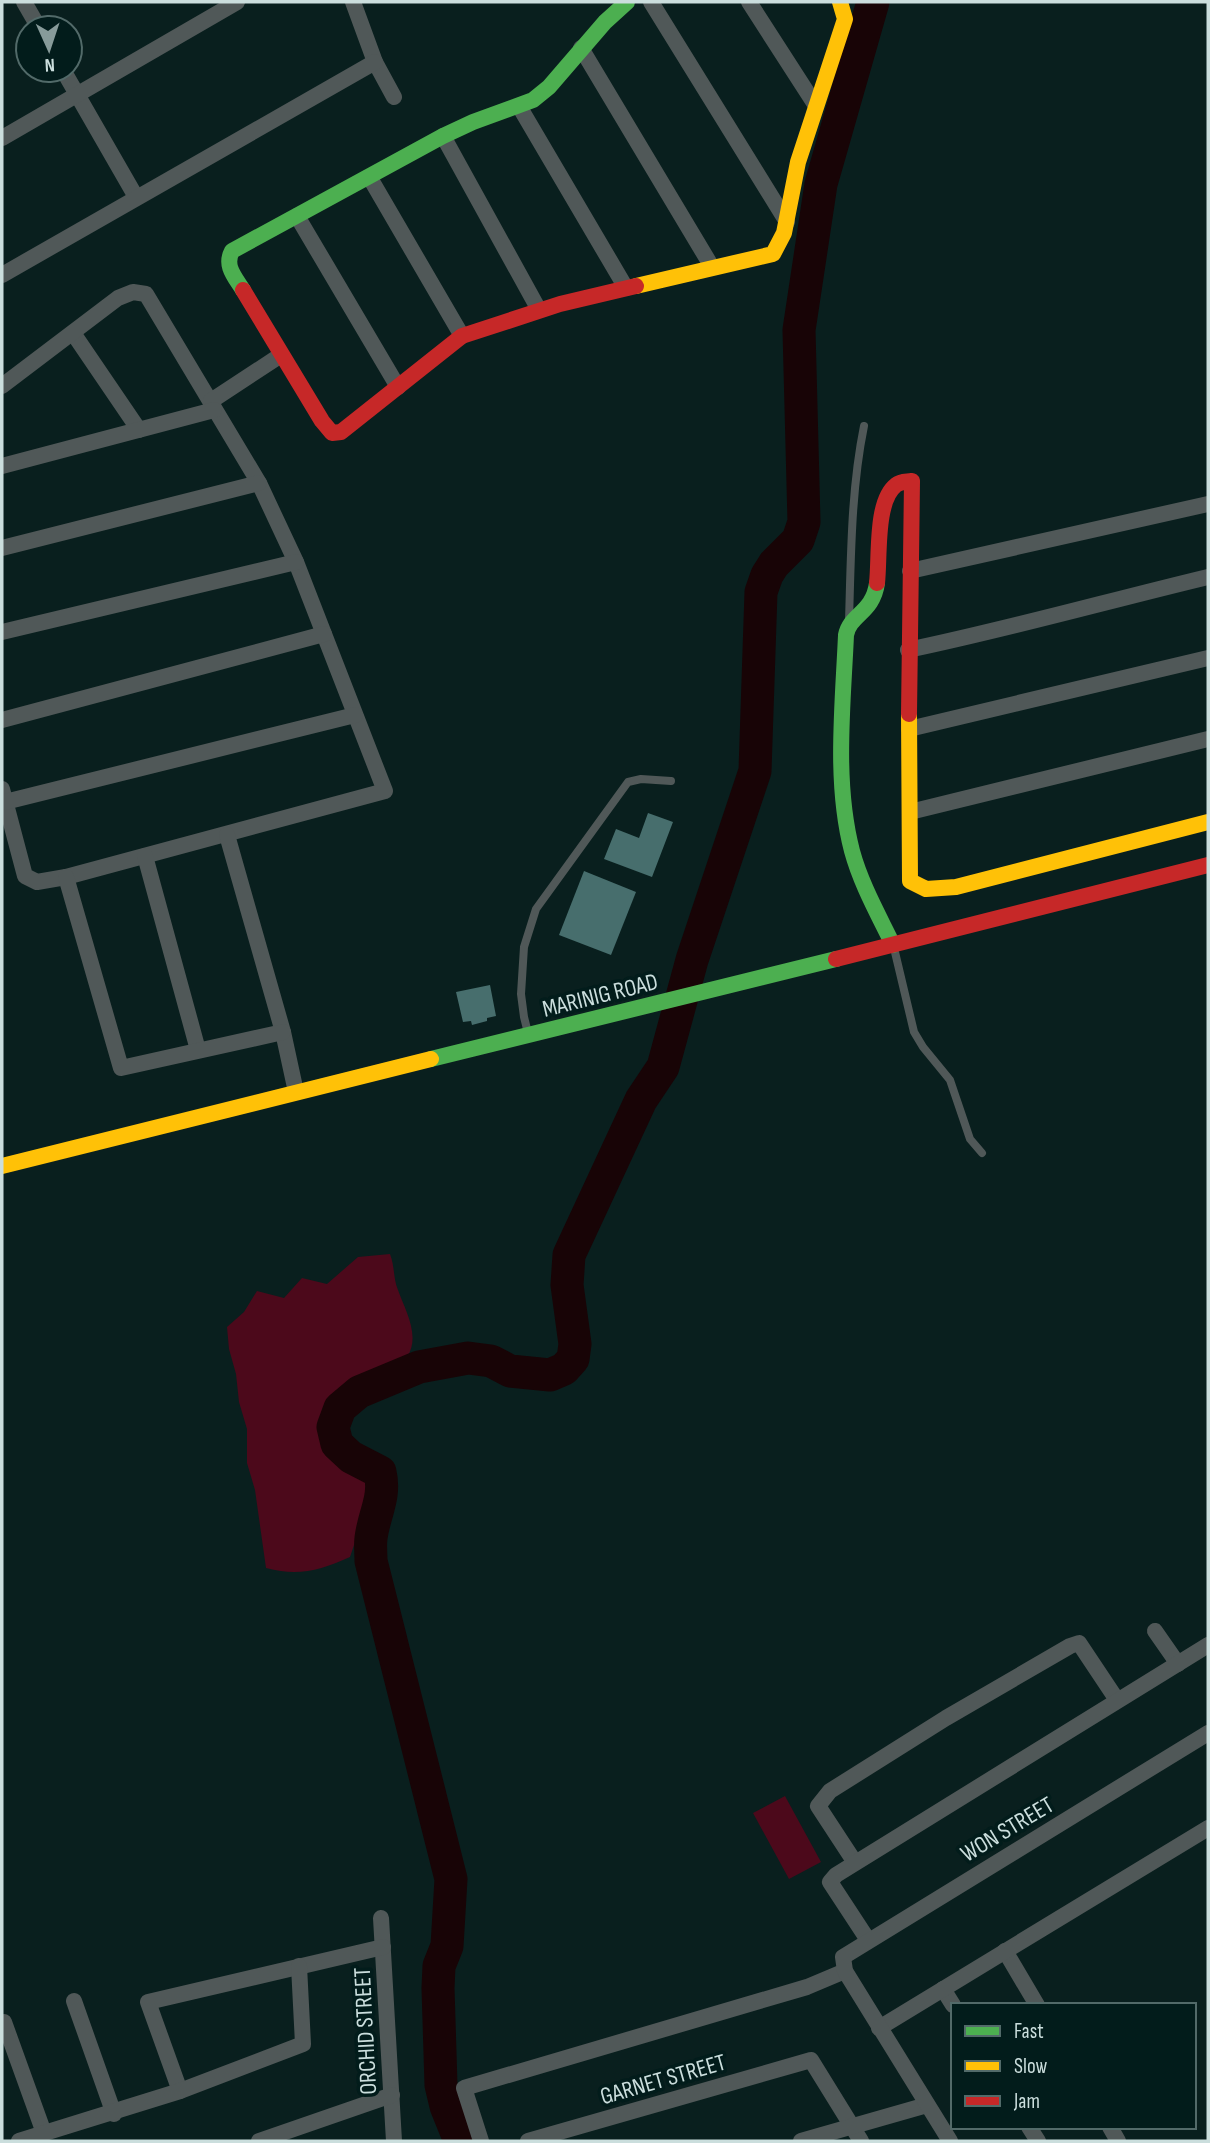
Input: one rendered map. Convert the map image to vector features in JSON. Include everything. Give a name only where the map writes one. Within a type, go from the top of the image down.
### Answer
[{"type":"street","points":[[2,138],[237,2]]},
{"type":"street","points":[[353,2],[376,62],[394,97]]},
{"type":"street","points":[[627,2],[533,100],[443,136],[232,251],[228,265],[281,355],[332,433],[341,432],[462,336],[539,310],[773,254],[782,242],[797,165],[845,19],[840,2]]},
{"type":"street","points":[[651,2],[787,222]]},
{"type":"street","points":[[749,2],[816,106]]},
{"type":"street","points":[[581,48],[712,267]]},
{"type":"street","points":[[2,275],[376,62]]},
{"type":"street","points":[[71,84],[136,197]]},
{"type":"street","points":[[519,106],[626,288]]},
{"type":"street","points":[[443,136],[539,310]]},
{"type":"street","points":[[370,178],[462,336]]},
{"type":"street","points":[[297,216],[398,387]]},
{"type":"street","points":[[2,386],[118,298],[133,292],[146,294],[259,483],[296,562],[385,791],[66,877],[37,882],[25,876],[3,795],[355,715]]},
{"type":"street","points":[[74,333],[139,430]]},
{"type":"street","points":[[2,466],[139,430],[213,406],[281,355]]},
{"type":"street","points":[[893,945],[867,889],[849,836],[842,754],[846,635],[849,624],[870,605],[876,591],[880,528],[888,489],[895,483],[912,481],[913,490],[908,650],[910,881],[926,889],[956,887],[1208,822]]},
{"type":"street","points":[[2,548],[259,483]]},
{"type":"street","points":[[910,571],[1208,503]]},
{"type":"street","points":[[2,632],[296,562]]},
{"type":"street","points":[[908,650],[1208,577]]},
{"type":"street","points":[[2,720],[324,634]]},
{"type":"street","points":[[909,729],[1208,658]]},
{"type":"street","points":[[910,811],[1208,739]]},
{"type":"street","points":[[227,835],[283,1032],[296,1092]]},
{"type":"street","points":[[145,856],[198,1050]]},
{"type":"street","name":"MARINIG ROAD","points":[[2,1166],[712,991],[1208,865]]},
{"type":"street","points":[[66,877],[121,1068],[283,1032]]},
{"type":"street","points":[[1155,1631],[1178,1664]]},
{"type":"street","points":[[854,1861],[818,1806],[830,1791],[946,1718],[1079,1643],[1117,1700]]},
{"type":"street","points":[[868,1940],[830,1882],[836,1875],[854,1861],[1208,1645]]},
{"type":"street","name":"WON STREET","points":[[845,1971],[843,1957],[868,1940],[1208,1733]]},
{"type":"street","points":[[879,2028],[1208,1828]]},
{"type":"street","name":"ORCHID STREET","points":[[381,1918],[394,2141]]},
{"type":"street","points":[[180,2091],[148,2002],[383,1947]]},
{"type":"street","points":[[1005,1951],[1036,2003]]},
{"type":"street","points":[[19,2141],[44,2133],[71,2134],[114,2113],[303,2044],[299,1966]]},
{"type":"street","points":[[481,2141],[464,2088],[807,1987],[845,1971],[950,2141]]},
{"type":"street","points":[[943,1989],[952,2003]]},
{"type":"street","points":[[74,2001],[114,2113]]},
{"type":"street","points":[[4,2022],[44,2133]]},
{"type":"street","name":"GARNET STREET","points":[[528,2141],[810,2060],[857,2134]]},
{"type":"street","points":[[259,2141],[392,2095]]},
{"type":"street","points":[[801,2141],[857,2134],[927,2105]]},
{"type":"lane","points":[[849,624],[850,551],[856,469],[864,426]]},
{"type":"lane","points":[[529,1035],[521,994],[524,947],[537,909],[628,782],[641,779],[671,781]]},
{"type":"lane","points":[[893,945],[914,1032],[923,1048],[950,1080],[970,1139],[982,1153]]},
{"type":"shaded area","points":[[390,1254],[396,1286],[412,1332],[411,1349],[407,1357],[397,1365],[358,1377],[348,1383],[329,1409],[322,1431],[326,1455],[368,1478],[374,1486],[350,1557],[309,1571],[289,1572],[266,1568],[255,1490],[247,1463],[247,1429],[239,1402],[227,1327],[244,1312],[257,1291],[284,1298],[302,1278],[327,1284],[358,1257]]},
{"type":"shaded area","points":[[785,1796],[821,1862],[789,1879],[753,1813]]},
{"type":"building","points":[[648,813],[673,822],[652,877],[604,859],[616,829],[639,838]]},
{"type":"building","points":[[584,871],[636,892],[611,955],[559,935]]},
{"type":"building","points":[[490,985],[496,1016],[472,1025],[471,1021],[463,1022],[456,992]]},
{"type":"waterway","points":[[460,2141],[441,2085],[439,1966],[447,1946],[451,1879],[371,1561],[372,1529],[382,1489],[380,1472],[351,1457],[337,1444],[333,1427],[340,1408],[359,1392],[419,1367],[468,1358],[491,1361],[510,1371],[550,1375],[564,1369],[573,1359],[575,1344],[567,1285],[569,1255],[641,1100],[663,1067],[692,960],[755,771],[761,592],[774,564],[798,540],[804,522],[799,330],[821,184],[873,2]]},
{"type":"traffic: fast","points":[[243,290],[230,267],[232,251],[443,136],[533,100],[549,87],[605,22],[627,2]]},
{"type":"traffic: fast","points":[[877,583],[871,601],[852,622],[846,635],[841,771],[846,825],[852,851],[865,887],[893,945]]},
{"type":"traffic: fast","points":[[431,1059],[836,959]]},
{"type":"traffic: slow","points":[[636,286],[773,254],[784,233],[798,162],[845,19],[840,2]]},
{"type":"traffic: slow","points":[[909,714],[910,881],[926,889],[956,887],[1208,822]]},
{"type":"traffic: slow","points":[[2,1166],[431,1059]]},
{"type":"traffic: jam","points":[[243,290],[322,421],[332,433],[341,432],[462,336],[560,304],[636,286]]},
{"type":"traffic: jam","points":[[877,583],[880,530],[885,503],[896,485],[912,481],[909,714]]},
{"type":"traffic: jam","points":[[836,959],[1208,865]]}]
